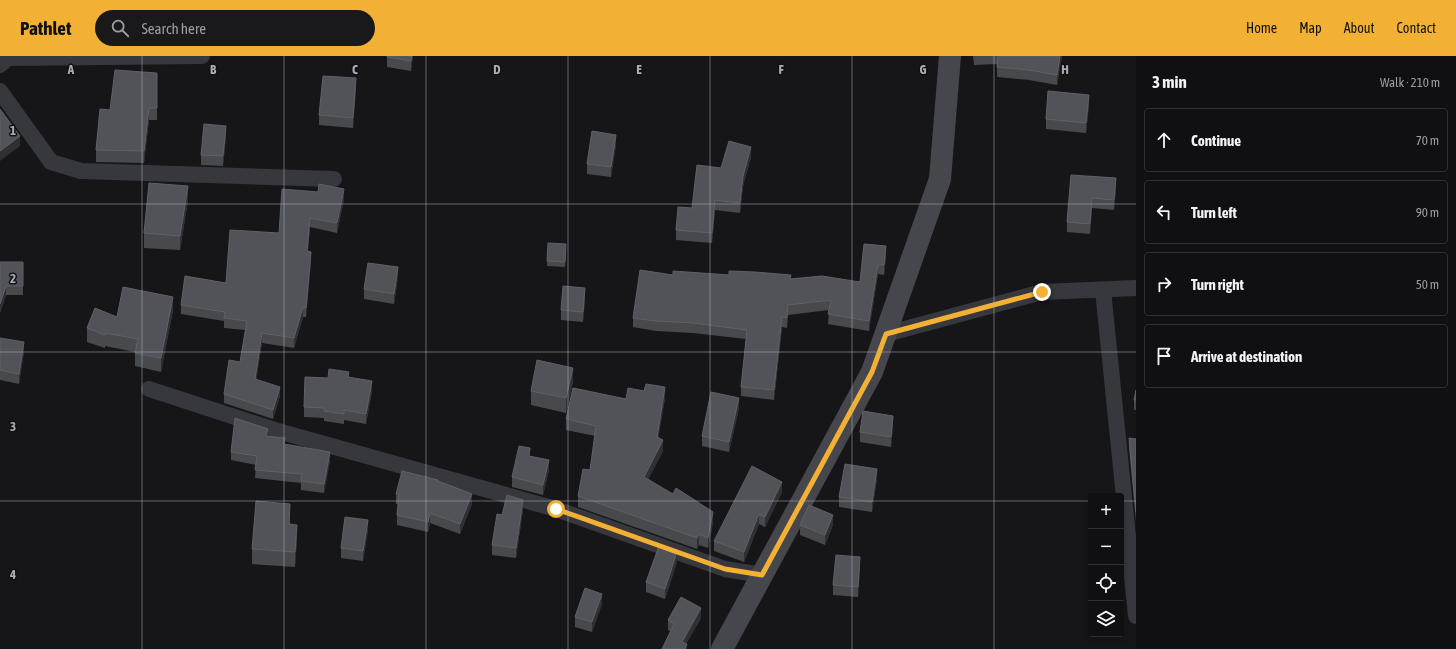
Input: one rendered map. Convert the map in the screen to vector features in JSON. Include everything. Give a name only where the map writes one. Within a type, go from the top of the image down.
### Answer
[{"type":"street","points":[[0,65],[8,58],[202,56]]},
{"type":"street","points":[[722,649],[872,372],[940,179],[950,56]]},
{"type":"street","points":[[0,91],[51,162],[81,171],[334,179]]},
{"type":"street","points":[[886,334],[1042,292],[1136,288]]},
{"type":"street","points":[[1103,290],[1136,616]]},
{"type":"street","points":[[149,389],[278,431],[556,509],[725,569],[762,575]]},
{"type":"building","points":[[387,56],[412,56],[411,61]]},
{"type":"building","points":[[998,56],[1060,56],[1057,75],[1029,70],[997,67]]},
{"type":"building","points":[[115,70],[157,73],[157,108],[149,108],[144,151],[96,150],[100,109],[110,110]]},
{"type":"building","points":[[323,76],[356,78],[353,118],[319,115]]},
{"type":"building","points":[[1048,91],[1089,95],[1086,123],[1046,119]]},
{"type":"building","points":[[0,109],[20,136],[0,151]]},
{"type":"building","points":[[204,124],[226,126],[223,156],[201,155]]},
{"type":"building","points":[[592,131],[616,135],[611,167],[587,164]]},
{"type":"building","points":[[729,141],[751,147],[743,176],[740,203],[715,200],[712,233],[676,230],[678,207],[692,208],[697,165],[721,168]]},
{"type":"building","points":[[1071,175],[1116,178],[1114,200],[1092,198],[1090,224],[1067,222]]},
{"type":"building","points":[[149,183],[188,186],[180,236],[144,233]]},
{"type":"building","points":[[319,184],[344,189],[337,223],[310,218],[307,251],[311,252],[306,308],[303,307],[294,338],[262,333],[255,379],[280,387],[273,410],[224,394],[229,360],[240,362],[247,321],[224,318],[225,312],[181,305],[185,276],[226,283],[230,230],[279,233],[282,189],[318,192]]},
{"type":"building","points":[[548,243],[566,244],[565,262],[547,261]]},
{"type":"building","points":[[864,244],[886,246],[884,265],[878,265],[869,321],[828,314],[831,300],[788,305],[787,318],[782,317],[774,390],[741,387],[747,330],[693,323],[633,318],[640,270],[673,275],[673,271],[729,275],[729,271],[755,272],[791,275],[790,279],[822,276],[860,282]]},
{"type":"building","points":[[0,262],[23,262],[23,286],[6,286],[0,304]]},
{"type":"building","points":[[368,263],[398,267],[394,294],[364,289]]},
{"type":"building","points":[[563,286],[585,288],[583,312],[561,310]]},
{"type":"building","points":[[123,287],[173,297],[161,358],[135,353],[138,339],[105,333],[105,335],[87,328],[95,308],[117,317]]},
{"type":"building","points":[[0,338],[24,342],[19,374],[0,370]]},
{"type":"building","points":[[537,360],[573,368],[566,398],[531,391]]},
{"type":"building","points":[[329,369],[349,372],[348,377],[372,381],[366,414],[344,410],[344,414],[324,411],[324,408],[304,407],[305,377],[328,378]]},
{"type":"building","points":[[646,384],[665,387],[657,437],[663,440],[644,477],[673,494],[676,488],[713,512],[708,538],[699,534],[697,538],[578,496],[583,469],[590,470],[596,426],[566,419],[573,388],[626,399],[628,388],[644,391]]},
{"type":"building","points":[[711,392],[739,398],[729,442],[702,436]]},
{"type":"building","points":[[863,411],[893,416],[891,437],[860,432]]},
{"type":"building","points":[[235,418],[268,429],[266,436],[285,438],[284,444],[330,452],[324,484],[301,481],[302,474],[255,470],[257,456],[231,452]]},
{"type":"building","points":[[1129,438],[1136,439],[1136,512]]},
{"type":"building","points":[[519,446],[530,448],[529,456],[549,460],[543,485],[512,477]]},
{"type":"building","points":[[845,464],[877,469],[872,502],[839,497]]},
{"type":"building","points":[[752,466],[782,482],[765,517],[759,514],[744,552],[714,541]]},
{"type":"building","points":[[402,471],[438,480],[472,494],[460,524],[430,513],[428,522],[397,515],[399,494],[396,494]]},
{"type":"building","points":[[507,495],[523,500],[516,548],[492,545],[497,514],[502,515]]},
{"type":"building","points":[[256,501],[290,504],[289,524],[297,525],[295,552],[252,549]]},
{"type":"building","points":[[809,505],[833,515],[825,535],[800,525]]},
{"type":"building","points":[[345,517],[368,520],[363,551],[341,548]]},
{"type":"building","points":[[659,546],[677,552],[665,589],[646,582]]},
{"type":"building","points":[[836,555],[860,557],[858,587],[833,585]]},
{"type":"building","points":[[585,588],[602,594],[592,622],[575,617]]},
{"type":"building","points":[[681,597],[701,608],[682,642],[687,644],[685,649],[662,649],[674,624],[668,620]]},
{"type":"route","points":[[556,509],[725,569],[762,575],[872,372],[886,334],[1042,292]]}]
